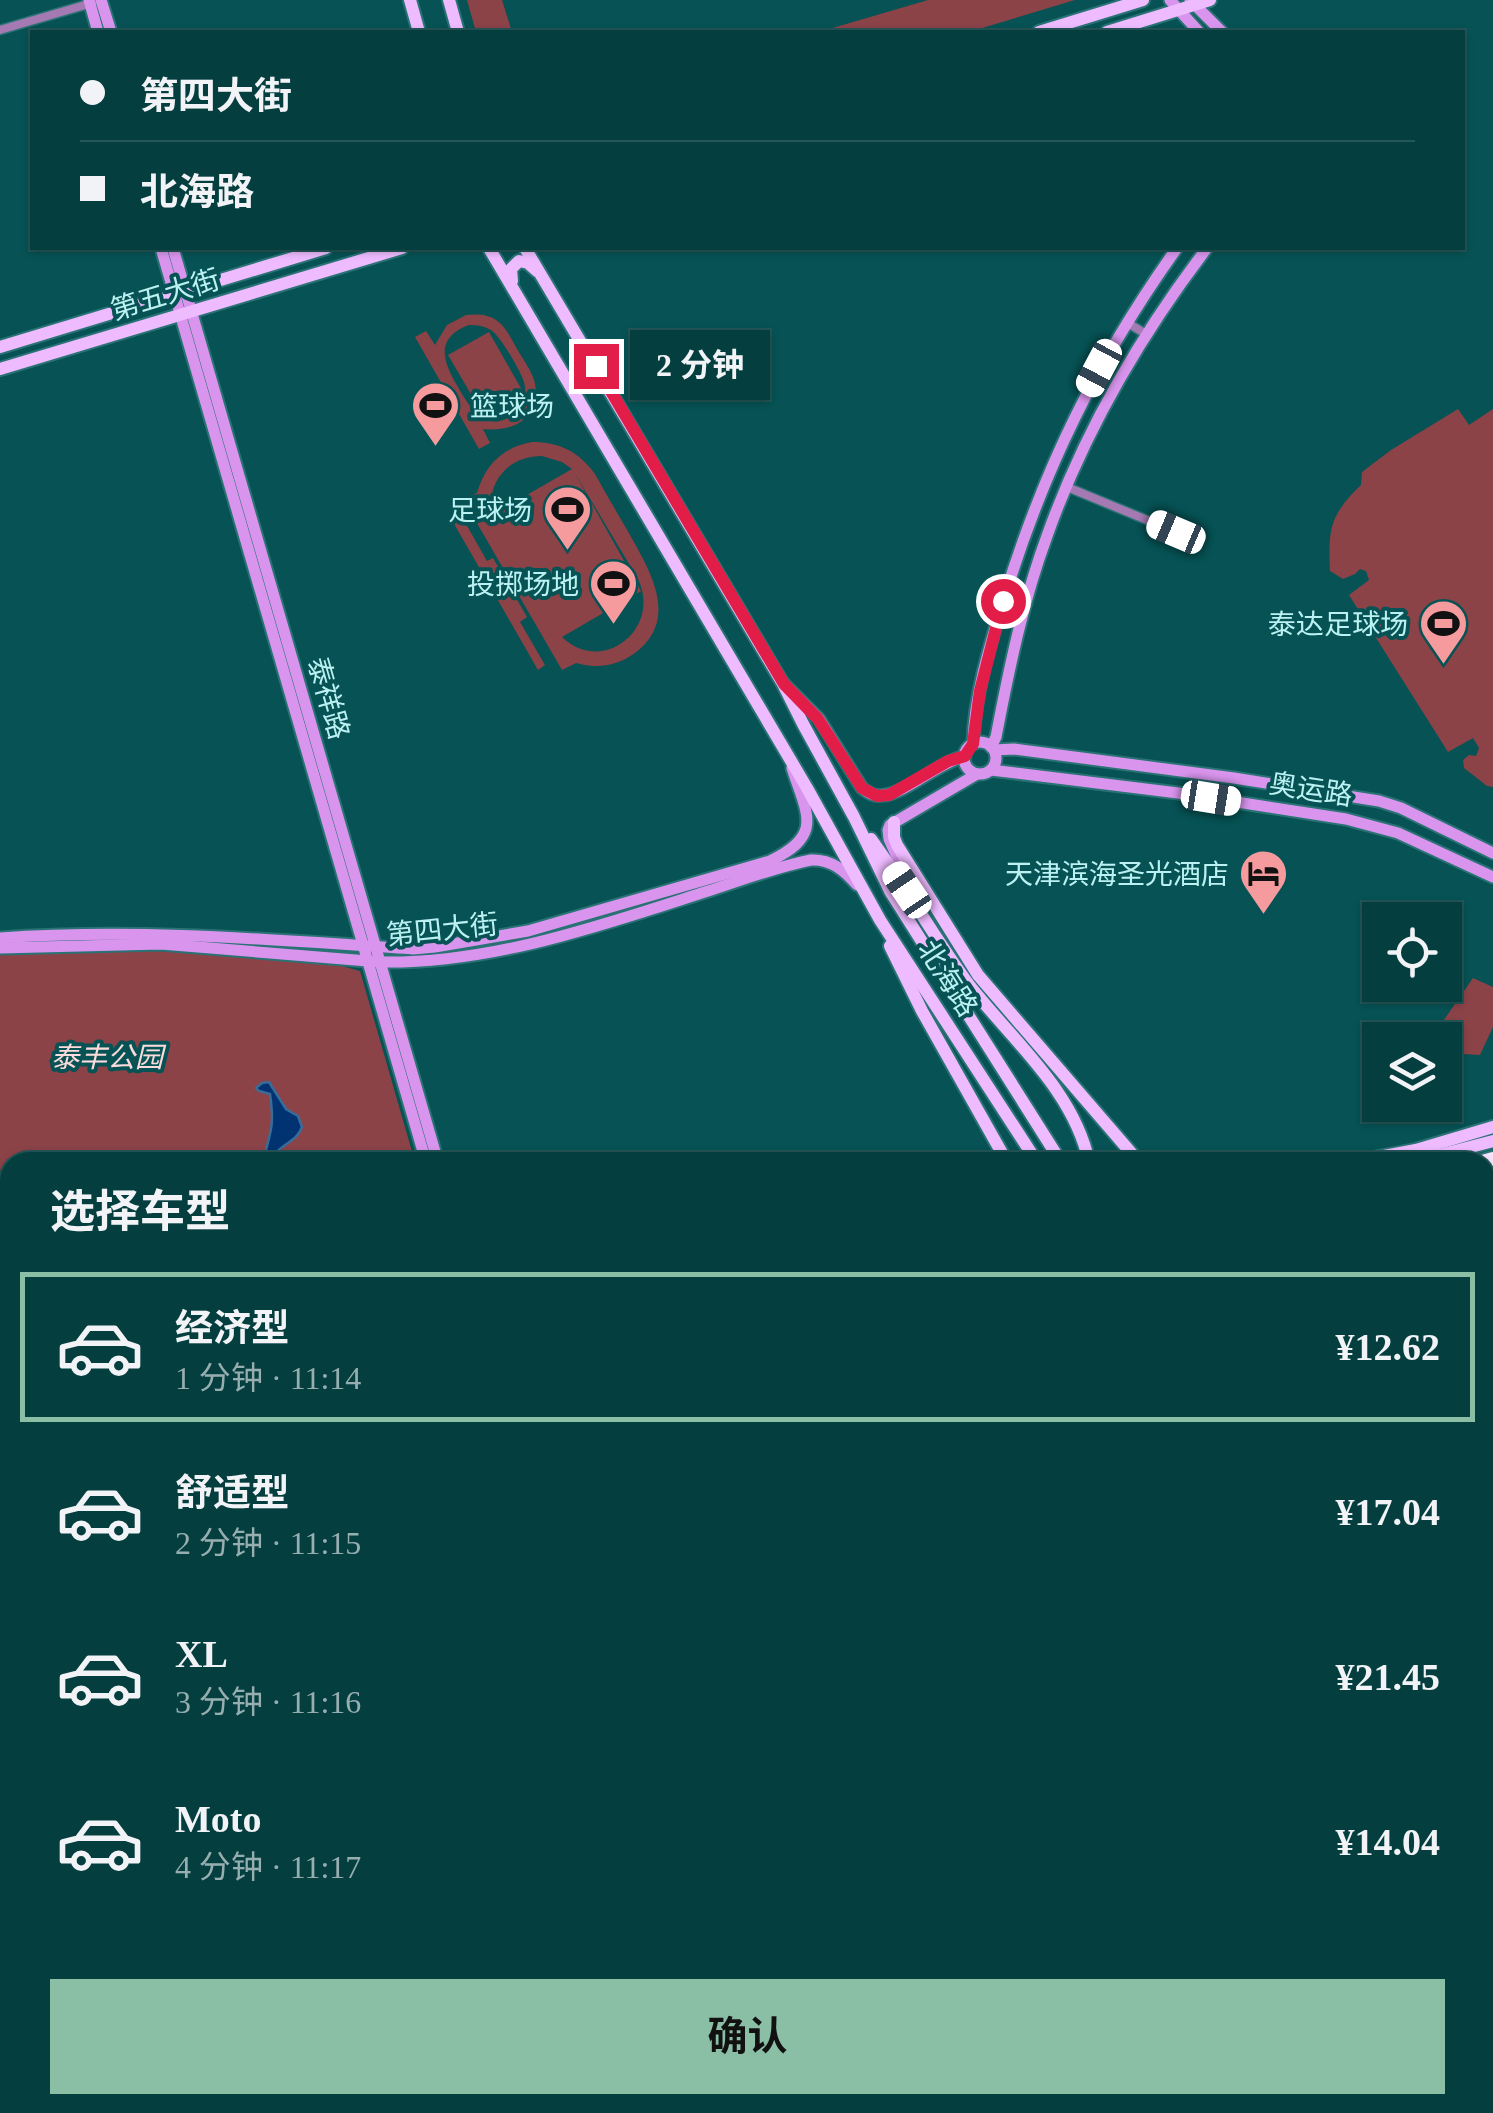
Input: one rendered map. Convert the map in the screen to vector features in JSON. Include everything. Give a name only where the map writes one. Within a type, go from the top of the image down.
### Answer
[{"type":"main road","points":[[410,0],[419,30]]},
{"type":"main road","points":[[448,0],[457,30]]},
{"type":"main road","points":[[1046,30],[1143,0]]},
{"type":"main road","points":[[1112,30],[1174,5],[1210,0]]},
{"type":"main road","name":"第五大街","points":[[0,347],[319,250]]},
{"type":"main road","name":"第五大街","points":[[0,369],[395,250]]},
{"type":"main road","name":"北海路","points":[[490,250],[880,920],[1031,1152]]},
{"type":"main road","name":"北海路","points":[[526,250],[784,684],[890,890],[1055,1152]]},
{"type":"main road","points":[[515,292],[511,274],[514,264],[523,261],[542,276]]},
{"type":"main road","points":[[854,816],[983,1002],[1064,1100],[1086,1152]]},
{"type":"main road","points":[[894,822],[897,845],[978,974],[1131,1152]]},
{"type":"main road","points":[[880,920],[912,993],[1002,1152]]},
{"type":"main road","points":[[1405,1152],[1493,1127]]},
{"type":"main road","points":[[1451,1152],[1493,1141]]},
{"type":"street","points":[[1101,13],[1120,0]]},
{"type":"street","points":[[0,30],[95,1]]},
{"type":"street","points":[[95,1],[98,30]]},
{"type":"street","points":[[95,1],[110,30]]},
{"type":"street","points":[[1192,2],[1220,30]]},
{"type":"street","points":[[1174,5],[1197,30]]},
{"type":"street","name":"泰祥路","points":[[162,250],[180,291]]},
{"type":"street","name":"泰祥路","points":[[173,250],[186,314],[369,946],[423,1152]]},
{"type":"street","points":[[784,684],[818,719],[869,794],[889,795],[948,761],[965,756],[973,744],[980,691],[997,620],[1019,548],[1054,461],[1079,405],[1126,322],[1176,250]]},
{"type":"street","points":[[924,916],[888,830],[894,822],[977,774],[991,770],[996,761],[993,748],[1010,665],[1046,538],[1114,388],[1146,334],[1205,250]]},
{"type":"street","points":[[1163,268],[1182,280]]},
{"type":"street","points":[[1126,322],[1146,334]]},
{"type":"street","points":[[1054,461],[1074,470]]},
{"type":"street","points":[[1067,487],[1176,532]]},
{"type":"street","points":[[973,744],[982,742],[993,748]]},
{"type":"street","name":"奥运路","points":[[993,748],[1380,801],[1493,853]]},
{"type":"street","points":[[965,756],[969,769],[977,774]]},
{"type":"street","name":"第四大街","points":[[0,938],[185,934],[413,949],[528,931],[770,861],[798,845],[807,824],[788,758]]},
{"type":"street","name":"奥运路","points":[[991,770],[1346,819],[1398,834],[1493,877]]},
{"type":"street","name":"第四大街","points":[[0,948],[161,944],[412,962],[556,938],[810,860],[839,867],[865,894]]},
{"type":"street","name":"泰祥路","points":[[373,962],[435,1152]]},
{"type":"green space","points":[[467,0],[502,0],[511,30],[475,30]]},
{"type":"green space","points":[[928,0],[1075,0],[976,30],[826,30]]},
{"type":"green space","points":[[466,315],[496,320],[509,334],[534,380],[535,403],[531,412],[506,428],[483,429],[490,443],[479,449],[415,337],[426,331],[435,345],[447,325]],"holes":[[[469,325],[495,334],[524,382],[521,405],[507,418],[489,421],[482,417],[468,404],[453,378],[446,360],[446,344],[458,330]]]},
{"type":"green space","name":"足球场","points":[[489,332],[522,390],[482,413],[448,355]]},
{"type":"green space","name":"泰达足球场","points":[[1458,409],[1469,425],[1493,409],[1493,787],[1464,768],[1463,760],[1469,755],[1476,756],[1479,748],[1473,738],[1448,752],[1349,595],[1369,580],[1366,571],[1360,569],[1343,579],[1330,571],[1333,523],[1361,485],[1362,472]]},
{"type":"green space","points":[[532,442],[568,450],[582,460],[595,474],[646,564],[657,595],[656,625],[649,640],[621,661],[599,666],[576,663],[562,670],[463,499],[477,493],[497,459],[512,448]],"holes":[[[542,456],[572,469],[492,515],[492,492],[502,473],[519,461]],[[573,470],[638,579],[643,597],[642,615],[635,630],[610,649],[578,648],[562,637],[641,591]]]},
{"type":"green space","points":[[462,517],[487,561],[493,558],[527,617],[520,622],[545,665],[538,670],[453,522]]},
{"type":"green space","name":"泰丰公园","points":[[155,951],[331,963],[360,971],[412,1152],[0,1152],[0,955]]},
{"type":"green space","points":[[1473,978],[1493,987],[1493,1027],[1480,1055],[1462,1054],[1462,1022],[1442,1022],[1456,1002],[1462,1002],[1462,994]]},
{"type":"water","points":[[269,1082],[286,1109],[298,1116],[302,1127],[277,1152],[265,1152],[271,1105],[270,1094],[256,1088]]},
{"type":"place","name":"篮球场","points":[[435,448]]},
{"type":"place","name":"足球场","points":[[567,552]]},
{"type":"place","name":"投掷场地","points":[[614,626]]},
{"type":"place","name":"泰达足球场","points":[[1443,666]]},
{"type":"place","name":"天津滨海圣光酒店","points":[[1264,916]]},
{"type":"route","points":[[596,366],[784,684],[818,719],[869,794],[889,795],[948,761],[965,756],[973,744],[980,691],[1003,601]]}]
